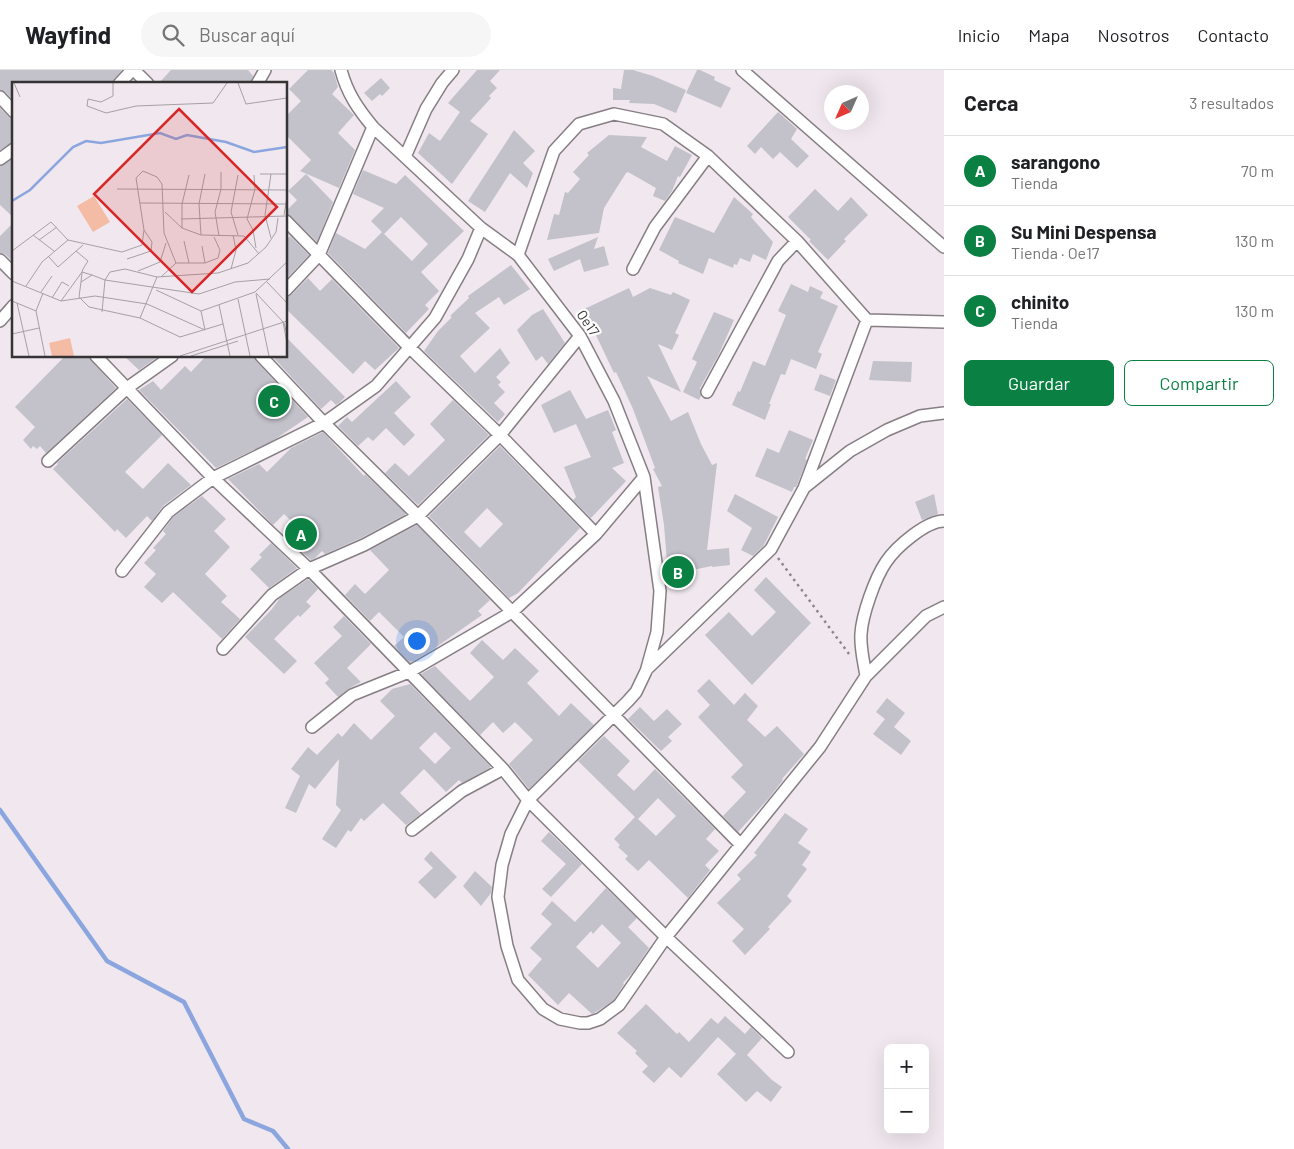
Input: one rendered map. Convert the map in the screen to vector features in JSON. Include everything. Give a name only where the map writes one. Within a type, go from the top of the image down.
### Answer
[{"type":"street","points":[[121,82],[133,70],[146,82]]},
{"type":"street","points":[[257,82],[265,70]]},
{"type":"street","name":"Oe17","points":[[341,70],[348,92],[359,110],[373,127],[481,228],[518,255],[580,336],[614,401],[644,477],[660,591],[657,632],[647,669]]},
{"type":"street","points":[[405,157],[426,109],[442,83],[453,70]]},
{"type":"street","points":[[742,70],[944,248]]},
{"type":"street","points":[[0,97],[12,110]]},
{"type":"street","points":[[518,255],[554,151],[579,124],[614,114],[663,124],[708,156],[797,241],[867,320],[944,322]]},
{"type":"street","points":[[288,288],[319,255],[373,127]]},
{"type":"street","points":[[0,160],[12,151]]},
{"type":"street","points":[[633,269],[656,228],[708,156]]},
{"type":"street","points":[[288,223],[409,348],[500,435],[596,534]]},
{"type":"street","points":[[122,571],[168,512],[212,478],[324,423],[376,386],[435,318],[468,259],[481,228]]},
{"type":"street","points":[[707,392],[778,261],[797,241]]},
{"type":"street","points":[[0,260],[12,272]]},
{"type":"street","points":[[0,321],[12,308]]},
{"type":"street","points":[[867,320],[804,488],[771,549],[647,669],[636,692],[615,716],[528,800],[512,834],[502,865],[498,897],[507,946],[518,980],[543,1009],[560,1019],[588,1023],[600,1019],[619,1005],[666,937],[820,748],[866,676],[926,616],[944,607]]},
{"type":"street","points":[[223,649],[272,595],[310,570],[364,545],[418,516],[500,435],[580,336]]},
{"type":"street","points":[[98,358],[212,478],[310,570],[502,769],[528,800],[666,937],[788,1052]]},
{"type":"street","points":[[48,461],[127,388],[169,358]]},
{"type":"street","points":[[263,358],[324,423],[740,844]]},
{"type":"street","points":[[804,488],[850,451],[886,430],[920,416],[944,413]]},
{"type":"street","points":[[312,727],[352,695],[409,672],[512,612],[596,534],[644,477]]},
{"type":"street","points":[[866,676],[861,635],[869,600],[886,562],[913,534],[939,521],[944,521]]},
{"type":"street","points":[[412,830],[462,792],[502,769]]},
{"type":"path","points":[[771,549],[866,676]]},
{"type":"building","points":[[0,70],[122,70],[113,82],[12,82],[12,99],[0,90]]},
{"type":"building","points":[[171,70],[248,70],[253,76],[251,82],[160,82]]},
{"type":"building","points":[[308,70],[331,70],[334,73],[338,87],[332,94],[354,115],[338,133],[355,150],[339,188],[300,171],[311,160],[288,137],[288,114],[301,101],[289,89]]},
{"type":"building","points":[[477,70],[500,70],[490,81],[497,88],[489,96],[491,98],[470,121],[488,134],[452,184],[418,153],[429,133],[440,141],[460,112],[448,103]]},
{"type":"building","points":[[624,70],[633,70],[653,76],[686,90],[676,113],[654,104],[629,103],[630,100],[613,100],[613,88],[621,89]]},
{"type":"building","points":[[697,70],[715,77],[714,80],[731,88],[721,108],[686,93]]},
{"type":"building","points":[[381,78],[390,88],[382,96],[380,94],[372,101],[364,93]]},
{"type":"building","points":[[0,108],[12,118],[12,143],[0,150]]},
{"type":"building","points":[[778,112],[797,129],[791,139],[809,156],[797,168],[780,152],[773,159],[761,147],[755,154],[747,146]]},
{"type":"building","points":[[514,130],[535,151],[523,163],[533,173],[527,188],[510,173],[485,212],[468,201]]},
{"type":"building","points":[[609,135],[647,137],[641,147],[667,161],[675,146],[692,155],[665,201],[653,196],[656,188],[628,172],[604,208],[599,233],[547,240],[554,214],[559,215],[565,192],[568,193],[580,179],[573,172],[589,155],[587,153]]},
{"type":"building","points":[[12,159],[12,216],[0,205],[0,166]]},
{"type":"building","points":[[363,170],[396,184],[405,175],[464,231],[421,272],[439,291],[425,305],[429,309],[406,333],[328,253],[336,233],[365,249],[382,232],[371,221],[384,208],[353,194]],"holes":[[[401,217],[428,244],[412,261],[384,234]]]},
{"type":"building","points":[[306,174],[333,202],[317,242],[288,215],[288,209],[297,200],[288,191]]},
{"type":"building","points":[[815,189],[838,211],[851,197],[868,215],[844,239],[846,241],[828,260],[788,217]]},
{"type":"building","points":[[734,197],[753,214],[751,217],[773,242],[766,260],[753,254],[750,262],[740,258],[737,265],[734,264],[733,268],[709,258],[703,274],[678,263],[679,261],[659,250],[675,217],[714,233]]},
{"type":"building","points":[[12,224],[12,261],[5,254],[0,253],[0,236]]},
{"type":"building","points":[[290,236],[309,255],[288,277],[288,238]]},
{"type":"building","points":[[598,237],[594,249],[604,246],[609,265],[584,272],[580,259],[554,271],[548,259]]},
{"type":"building","points":[[511,265],[530,289],[504,305],[499,297],[475,313],[490,328],[460,356],[475,373],[500,348],[510,363],[496,377],[501,382],[498,385],[505,392],[494,403],[505,414],[498,422],[424,351],[438,331],[452,317],[450,316],[469,298],[468,296]]},
{"type":"building","points":[[308,278],[320,291],[332,279],[399,348],[375,370],[365,361],[353,374],[288,311],[288,296]]},
{"type":"building","points":[[791,284],[808,292],[810,286],[823,292],[820,298],[838,306],[818,352],[822,354],[816,369],[791,359],[785,375],[781,374],[765,420],[732,405],[738,391],[740,392],[753,361],[765,366],[786,315],[778,311]]},
{"type":"building","points":[[629,288],[633,297],[650,288],[671,295],[673,292],[690,300],[675,333],[679,335],[672,350],[658,344],[681,392],[647,376],[671,421],[688,412],[712,465],[717,463],[707,550],[729,548],[730,565],[712,566],[668,575],[664,525],[658,487],[662,486],[653,469],[655,468],[633,409],[616,372],[614,373],[594,331],[590,333],[580,311]]},
{"type":"building","points":[[543,309],[565,343],[548,364],[542,356],[536,361],[517,330],[532,315]]},
{"type":"building","points":[[714,312],[734,320],[719,354],[700,388],[701,396],[699,400],[683,392],[697,362],[692,359]]},
{"type":"building","points":[[288,339],[345,397],[336,405],[331,400],[321,409],[274,358],[288,358]]},
{"type":"building","points":[[63,358],[89,358],[116,388],[46,453],[40,446],[37,449],[33,446],[31,449],[23,440],[35,427],[15,407]]},
{"type":"building","points":[[126,358],[156,358],[139,370]]},
{"type":"building","points":[[204,358],[255,358],[308,417],[274,440],[216,468],[139,390],[153,381],[161,390],[185,366],[191,372]]},
{"type":"building","points":[[873,361],[912,362],[911,382],[869,380]]},
{"type":"building","points":[[820,374],[836,380],[830,396],[814,390]]},
{"type":"building","points":[[396,381],[411,397],[394,413],[415,435],[404,446],[386,428],[373,441],[368,437],[358,446],[338,426],[347,417],[352,422]]},
{"type":"building","points":[[570,390],[586,419],[608,410],[616,430],[612,432],[624,463],[612,468],[626,481],[591,518],[573,500],[576,497],[564,467],[591,457],[576,424],[554,433],[541,405]]},
{"type":"building","points":[[127,399],[162,435],[125,472],[143,489],[168,463],[191,485],[163,506],[152,521],[147,516],[126,538],[117,529],[115,532],[53,469],[57,463]]},
{"type":"building","points":[[453,400],[489,435],[418,505],[385,473],[395,463],[409,476],[445,440],[430,424]]},
{"type":"building","points":[[789,430],[813,440],[797,485],[792,492],[755,476],[767,448],[779,453]]},
{"type":"building","points":[[323,432],[364,476],[365,474],[406,514],[361,538],[325,554],[322,551],[311,560],[300,550],[310,539],[284,514],[273,525],[228,479],[259,464],[267,472],[291,448]]},
{"type":"building","points":[[500,446],[580,528],[518,593],[509,598],[429,516]],"holes":[[[487,508],[503,524],[480,548],[464,532]]]},
{"type":"building","points":[[735,494],[778,517],[764,545],[753,556],[741,550],[752,528],[727,511]]},
{"type":"building","points":[[934,494],[938,514],[922,520],[915,502]]},
{"type":"building","points":[[202,496],[226,519],[214,531],[230,547],[205,574],[227,596],[221,602],[240,619],[222,639],[173,592],[162,603],[144,587],[156,574],[144,563],[156,550],[153,548],[166,534],[163,531],[173,517]]},
{"type":"building","points":[[417,525],[490,600],[478,611],[482,615],[410,663],[394,646],[404,637],[379,612],[370,621],[345,595],[355,584],[365,594],[389,570],[370,550]]},
{"type":"building","points":[[271,543],[297,568],[269,588],[250,569],[262,557],[259,555]]},
{"type":"building","points":[[766,577],[811,623],[752,685],[705,635],[729,612],[752,636],[776,612],[754,590]]},
{"type":"building","points":[[308,579],[318,589],[306,602],[311,606],[300,617],[298,615],[274,639],[297,661],[284,674],[245,637],[280,598]]},
{"type":"building","points":[[344,616],[371,644],[347,668],[361,682],[338,697],[325,683],[329,679],[314,663],[342,636],[333,627]]},
{"type":"building","points":[[482,640],[503,660],[515,648],[539,671],[527,683],[559,716],[571,703],[594,725],[529,789],[509,764],[533,740],[515,722],[503,733],[493,722],[480,735],[421,674],[435,666],[470,701],[494,677],[470,653]]},
{"type":"building","points":[[709,679],[734,705],[745,693],[758,706],[747,720],[765,737],[777,726],[804,754],[782,779],[769,798],[738,832],[723,816],[746,792],[731,777],[743,765],[698,717],[710,705],[697,691]]},
{"type":"building","points":[[410,684],[491,767],[462,783],[459,780],[446,792],[424,769],[400,793],[421,814],[406,825],[383,803],[364,821],[361,818],[351,832],[348,830],[336,848],[322,839],[341,810],[336,805],[339,759],[315,789],[309,784],[296,813],[285,808],[300,776],[291,769],[308,747],[317,755],[338,733],[342,737],[354,723],[371,740],[395,716],[380,701],[392,689]],"holes":[[[435,732],[451,748],[435,764],[419,748]]]},
{"type":"building","points":[[887,698],[905,713],[894,727],[911,741],[901,755],[873,734],[885,719],[876,712]]},
{"type":"building","points":[[640,707],[654,721],[667,709],[682,724],[668,737],[672,741],[661,751],[628,719]]},
{"type":"building","points":[[604,736],[630,761],[617,775],[634,791],[655,769],[715,829],[706,839],[719,851],[705,865],[710,870],[688,898],[649,860],[638,871],[625,859],[628,856],[618,847],[620,845],[614,839],[635,817],[578,761]],"holes":[[[658,798],[676,816],[656,836],[638,819]]]},
{"type":"building","points":[[785,813],[808,829],[798,843],[811,852],[802,865],[807,869],[787,896],[792,901],[768,927],[770,929],[745,955],[732,941],[744,929],[717,903],[741,879],[737,875],[757,855],[754,853]]},
{"type":"building","points":[[549,832],[582,864],[551,897],[542,889],[566,864],[541,841]]},
{"type":"building","points":[[431,851],[457,877],[435,899],[418,882],[433,868],[424,859]]},
{"type":"building","points":[[475,871],[492,887],[491,893],[481,906],[463,886]]},
{"type":"building","points":[[606,888],[637,918],[628,927],[649,948],[623,983],[614,1000],[592,1014],[569,993],[558,1005],[528,975],[542,959],[530,948],[552,924],[541,914],[552,901],[575,922]],"holes":[[[602,924],[621,943],[598,968],[576,947],[591,931],[593,934]]]},
{"type":"building","points":[[646,1004],[677,1034],[679,1032],[689,1042],[711,1018],[718,1024],[725,1016],[745,1034],[751,1027],[762,1038],[747,1055],[772,1080],[782,1087],[771,1102],[757,1091],[746,1102],[717,1074],[736,1054],[718,1037],[681,1078],[669,1067],[654,1083],[642,1072],[648,1066],[635,1053],[637,1051],[617,1033]]},
{"type":"waterway","points":[[0,810],[107,961],[184,1002],[244,1119],[273,1131],[288,1149]]},
{"type":"place","name":"chinito","points":[[274,401]]},
{"type":"place","name":"sarangono","points":[[301,534]]},
{"type":"place","name":"Su Mini Despensa","points":[[678,572]]}]
